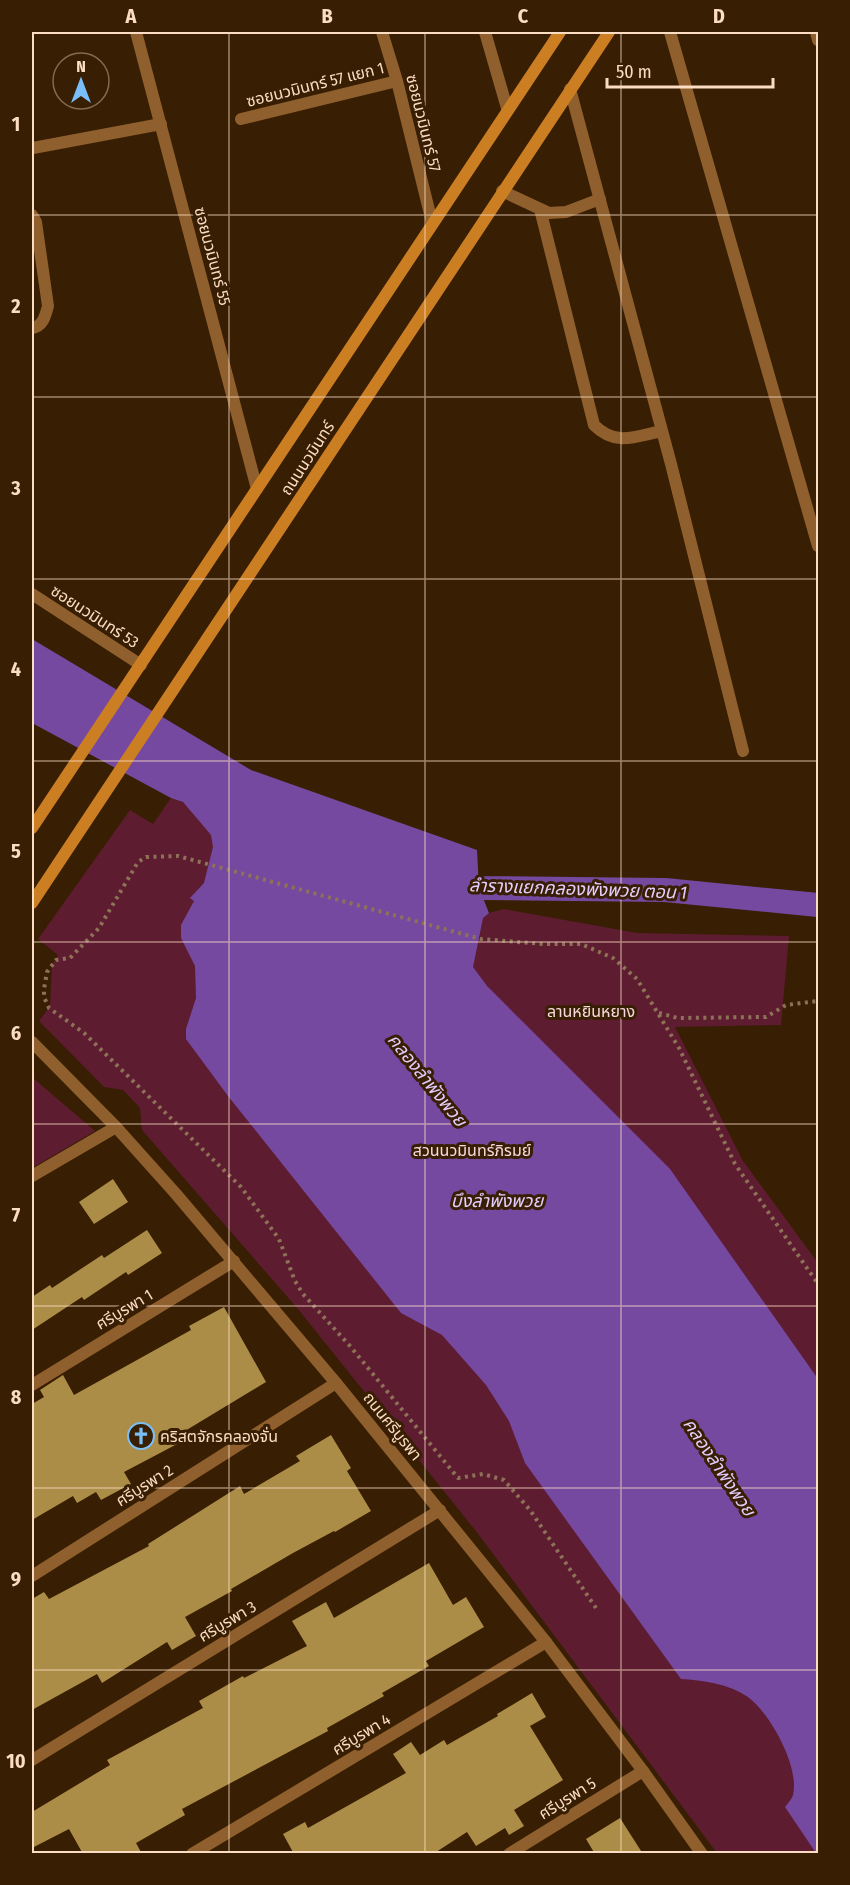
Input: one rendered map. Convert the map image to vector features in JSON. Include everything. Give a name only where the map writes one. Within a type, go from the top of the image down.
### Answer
[{"type":"main road","name":"ถนนนวมินทร์","points":[[32,828],[507,108],[560,32]]},
{"type":"main road","name":"ถนนนวมินทร์","points":[[32,903],[609,32]]},
{"type":"street","name":"ซอยนวมินทร์ 55","points":[[136,32],[257,489]]},
{"type":"street","name":"ซอยนวมินทร์ 57","points":[[382,32],[397,81],[432,222]]},
{"type":"street","points":[[485,32],[507,108]]},
{"type":"street","points":[[670,32],[819,546]]},
{"type":"street","points":[[816,32],[819,40]]},
{"type":"street","name":"ซอยนวมินทร์ 57 แยก 1","points":[[241,119],[397,81]]},
{"type":"street","points":[[570,89],[662,431],[743,751]]},
{"type":"street","points":[[33,148],[161,124]]},
{"type":"street","points":[[502,191],[549,213],[566,212],[600,199]]},
{"type":"street","points":[[540,208],[594,425],[604,435],[619,439],[662,431]]},
{"type":"street","points":[[32,215],[36,222],[37,268],[48,306],[44,320],[38,327],[32,328]]},
{"type":"street","name":"ซอยนวมินทร์ 53","points":[[32,594],[141,665]]},
{"type":"street","name":"ถนนศรีบูรพา","points":[[32,1042],[116,1127],[234,1261],[336,1383],[546,1642],[702,1854]]},
{"type":"street","points":[[32,1176],[116,1127]]},
{"type":"street","name":"ศรีบูรพา 1","points":[[32,1385],[234,1261]]},
{"type":"street","name":"ศรีบูรพา 2","points":[[32,1576],[336,1383]]},
{"type":"street","name":"ศรีบูรพา 3","points":[[32,1760],[440,1510]]},
{"type":"street","name":"ศรีบูรพา 4","points":[[192,1854],[546,1642]]},
{"type":"street","name":"ศรีบูรพา 5","points":[[509,1854],[643,1771]]},
{"type":"path","points":[[596,1608],[530,1510],[504,1480],[483,1474],[458,1478],[350,1346],[303,1293],[295,1281],[279,1239],[241,1187],[84,1033],[49,1008],[44,997],[47,972],[56,960],[70,958],[99,928],[138,862],[146,857],[178,856],[481,939],[581,944],[613,958],[637,979],[679,1048],[735,1164],[819,1284]]},
{"type":"path","points":[[658,1013],[678,1018],[766,1017],[786,1005],[819,1001]]},
{"type":"green space","name":"สวนนวมินทร์ภิรมย์","points":[[171,798],[183,802],[211,834],[489,913],[504,909],[637,933],[789,936],[781,1025],[675,1027],[743,1161],[818,1263],[818,1853],[717,1853],[479,1535],[298,1309],[142,1130],[140,1108],[123,1090],[104,1087],[39,1021],[50,1006],[52,965],[58,955],[38,939],[130,810],[153,824]]},
{"type":"green space","points":[[32,1077],[95,1131],[32,1168]]},
{"type":"water","name":"บึงลำพังพวย","points":[[32,639],[251,770],[477,850],[479,888],[489,913],[483,918],[473,967],[487,986],[670,1169],[818,1379],[818,1853],[785,1807],[793,1795],[792,1770],[788,1756],[765,1715],[748,1697],[732,1689],[706,1682],[681,1679],[525,1463],[509,1421],[486,1385],[442,1335],[401,1313],[228,1096],[186,1039],[186,1029],[196,998],[195,966],[181,938],[181,925],[194,901],[190,898],[204,883],[213,847],[211,835],[183,802],[171,798],[32,723]]},
{"type":"building","points":[[113,1179],[128,1202],[94,1224],[79,1202]]},
{"type":"building","points":[[147,1230],[162,1253],[128,1275],[126,1272],[84,1300],[82,1297],[32,1330],[32,1297],[50,1285],[52,1288],[102,1255],[104,1258]]},
{"type":"building","points":[[224,1307],[266,1382],[175,1437],[179,1443],[124,1472],[131,1484],[101,1500],[96,1492],[77,1503],[73,1496],[32,1520],[32,1404],[44,1397],[40,1390],[63,1375],[74,1395],[191,1330],[189,1326]]},
{"type":"building","points":[[331,1435],[351,1468],[347,1471],[371,1511],[293,1553],[185,1617],[196,1636],[172,1650],[167,1642],[102,1683],[97,1674],[32,1710],[32,1599],[44,1592],[49,1599],[149,1546],[148,1544],[240,1486],[244,1494],[300,1461],[296,1456]]},
{"type":"building","points":[[429,1563],[453,1605],[466,1597],[484,1627],[426,1661],[429,1666],[382,1693],[384,1696],[327,1728],[328,1731],[182,1809],[185,1815],[136,1843],[142,1854],[83,1854],[69,1829],[32,1848],[32,1812],[110,1765],[107,1760],[203,1708],[199,1701],[243,1676],[244,1678],[307,1646],[292,1621],[326,1602],[334,1618]]},
{"type":"building","points":[[532,1693],[546,1717],[530,1726],[563,1780],[514,1810],[524,1826],[509,1835],[505,1828],[476,1846],[467,1832],[433,1854],[294,1854],[283,1834],[305,1822],[308,1828],[406,1773],[393,1754],[411,1742],[420,1755],[444,1740],[447,1745],[498,1716],[497,1714]]},
{"type":"building","points":[[620,1818],[643,1854],[595,1854],[586,1839]]},
{"type":"waterway","name":"ลำรางแยกคลองพังพวย ตอน 1","points":[[447,883],[479,888],[665,890],[818,905]]},
{"type":"place","name":"คริสตจักรคลองจั่น","points":[[141,1436]]},
{"type":"park label","name":"ลานหยินหยาง","points":[[591,1011]]},
{"type":"water label","name":"คลองลำพังพวย","points":[[427,1080]]},
{"type":"water label","name":"คลองลำพังพวย","points":[[719,1467]]}]
